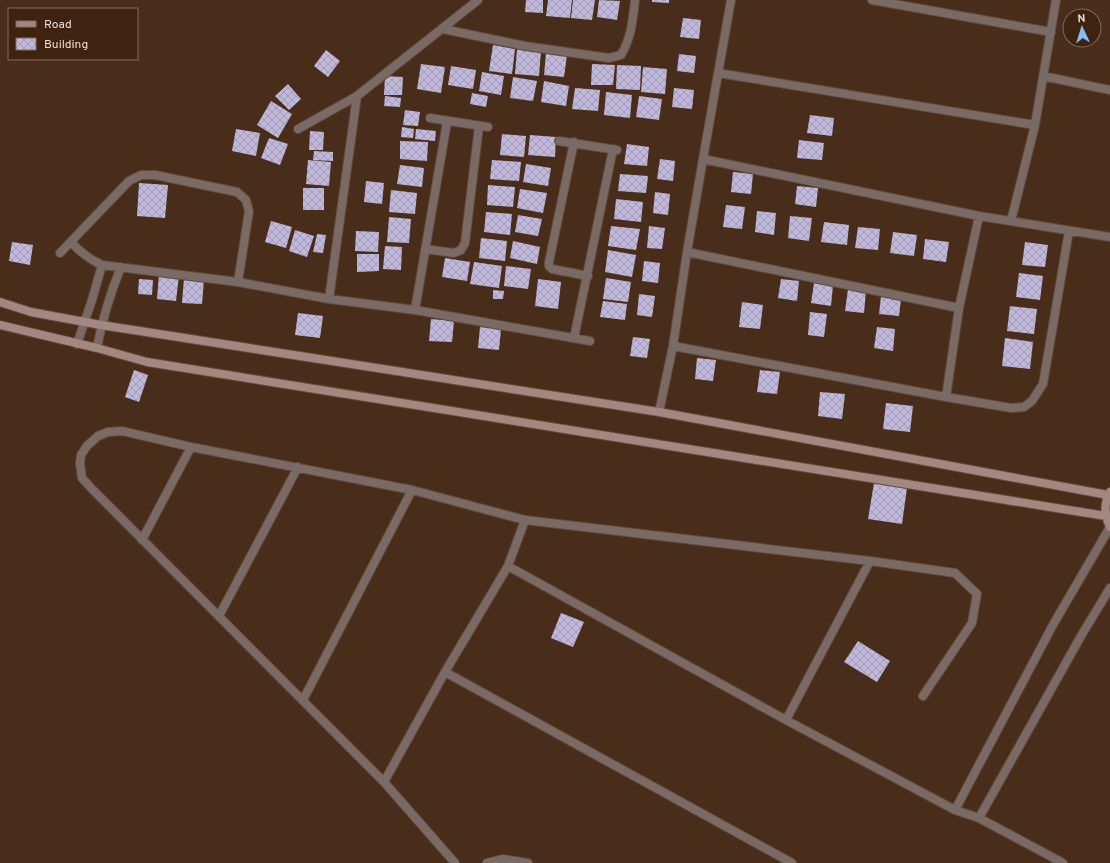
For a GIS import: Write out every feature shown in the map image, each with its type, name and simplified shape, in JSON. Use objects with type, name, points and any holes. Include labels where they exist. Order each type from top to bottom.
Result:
[{"type":"street","points":[[298,129],[357,96],[478,0]]},
{"type":"street","points":[[443,29],[525,46],[609,58],[621,55],[626,47],[630,37],[635,0]]},
{"type":"street","points":[[659,412],[673,346],[686,252],[731,0]]},
{"type":"street","points":[[872,0],[1051,32]]},
{"type":"street","points":[[1011,221],[1035,125],[1056,0]]},
{"type":"street","points":[[718,73],[1035,125]]},
{"type":"street","points":[[1043,76],[1110,90]]},
{"type":"street","points":[[328,299],[357,96]]},
{"type":"street","points":[[430,118],[447,122],[488,127]]},
{"type":"street","points":[[415,310],[447,122]]},
{"type":"street","points":[[425,249],[454,253],[461,250],[465,243],[479,126]]},
{"type":"street","points":[[559,141],[616,149],[574,338]]},
{"type":"street","points":[[574,142],[549,266],[552,269],[588,276]]},
{"type":"street","points":[[702,159],[979,216],[1110,237]]},
{"type":"street","points":[[60,253],[129,182],[141,175],[155,175],[237,192],[246,200],[248,211],[238,282]]},
{"type":"street","points":[[946,397],[959,308],[979,216]]},
{"type":"street","points":[[673,346],[946,397],[1011,408],[1024,407],[1032,401],[1043,384],[1069,231]]},
{"type":"street","points":[[71,242],[90,260],[102,265],[238,282],[328,299],[415,310],[590,341]]},
{"type":"street","points":[[686,252],[959,308]]},
{"type":"street","points":[[77,344],[102,265]]},
{"type":"street","points":[[97,348],[101,325],[121,267]]},
{"type":"street","points":[[0,302],[31,312],[101,325],[659,412],[1109,494],[1105,505],[1106,516],[1110,527],[1054,623],[955,810]]},
{"type":"street","points":[[0,325],[97,348],[147,362],[1106,516]]},
{"type":"street","points":[[455,863],[384,782],[82,478],[80,463],[81,455],[87,446],[98,436],[108,432],[122,431],[191,447],[412,490],[525,520],[870,561],[955,573],[977,594],[972,623],[923,696]]},
{"type":"street","points":[[142,540],[191,447]]},
{"type":"street","points":[[219,616],[298,467]]},
{"type":"street","points":[[303,700],[412,490]]},
{"type":"street","points":[[384,782],[445,672],[508,566],[525,520]]},
{"type":"street","points":[[786,720],[870,561]]},
{"type":"street","points":[[508,566],[786,720],[955,810],[979,818],[1063,863]]},
{"type":"street","points":[[979,818],[1081,636],[1110,588]]},
{"type":"street","points":[[445,672],[792,863]]},
{"type":"street","points":[[487,863],[503,859],[528,863]]},
{"type":"building","points":[[526,0],[543,0],[543,13],[525,12]]},
{"type":"building","points":[[548,0],[572,0],[570,18],[546,16]]},
{"type":"building","points":[[573,0],[595,0],[592,20],[571,18]]},
{"type":"building","points":[[599,0],[620,1],[617,20],[597,17]]},
{"type":"building","points":[[652,0],[669,0],[669,3],[652,2]]},
{"type":"building","points":[[683,18],[701,20],[699,39],[680,37]]},
{"type":"building","points":[[493,45],[515,49],[512,74],[489,71]]},
{"type":"building","points":[[517,49],[541,51],[539,76],[515,74]]},
{"type":"building","points":[[326,50],[340,61],[328,77],[314,66]]},
{"type":"building","points":[[546,53],[567,55],[564,77],[544,75]]},
{"type":"building","points":[[679,54],[696,56],[694,73],[677,71]]},
{"type":"building","points":[[421,64],[445,67],[441,93],[417,89]]},
{"type":"building","points":[[592,64],[615,65],[613,85],[591,85]]},
{"type":"building","points":[[617,65],[641,66],[640,90],[616,89]]},
{"type":"building","points":[[451,66],[476,70],[473,89],[448,85]]},
{"type":"building","points":[[643,67],[667,69],[665,94],[641,92]]},
{"type":"building","points":[[482,72],[504,76],[501,95],[479,91]]},
{"type":"building","points":[[385,76],[403,77],[402,95],[384,95]]},
{"type":"building","points":[[513,77],[537,81],[533,101],[510,98]]},
{"type":"building","points":[[544,81],[569,86],[566,106],[541,102]]},
{"type":"building","points":[[288,84],[301,99],[289,110],[275,96]]},
{"type":"building","points":[[575,88],[600,90],[598,111],[572,109]]},
{"type":"building","points":[[674,88],[694,90],[692,109],[672,107]]},
{"type":"building","points":[[606,92],[632,95],[630,118],[604,115]]},
{"type":"building","points":[[472,93],[488,96],[486,107],[470,104]]},
{"type":"building","points":[[385,96],[401,98],[400,107],[384,106]]},
{"type":"building","points":[[639,96],[662,99],[659,120],[636,117]]},
{"type":"building","points":[[271,101],[292,114],[278,138],[257,125]]},
{"type":"building","points":[[405,110],[420,112],[418,126],[403,125]]},
{"type":"building","points":[[810,115],[834,118],[832,136],[807,133]]},
{"type":"building","points":[[402,127],[414,129],[413,138],[401,137]]},
{"type":"building","points":[[236,129],[260,133],[256,156],[232,151]]},
{"type":"building","points":[[416,129],[436,131],[435,141],[415,139]]},
{"type":"building","points":[[310,131],[324,132],[323,150],[309,150]]},
{"type":"building","points":[[502,134],[526,136],[524,157],[500,155]]},
{"type":"building","points":[[530,135],[556,137],[555,157],[528,155]]},
{"type":"building","points":[[269,138],[288,144],[280,165],[261,158]]},
{"type":"building","points":[[799,140],[824,143],[822,160],[797,158]]},
{"type":"building","points":[[400,141],[428,142],[427,161],[400,159]]},
{"type":"building","points":[[627,144],[649,147],[647,166],[624,164]]},
{"type":"building","points":[[314,151],[333,152],[333,161],[313,160]]},
{"type":"building","points":[[660,159],[675,161],[673,181],[657,179]]},
{"type":"building","points":[[308,160],[331,162],[329,186],[306,184]]},
{"type":"building","points":[[492,160],[521,162],[519,181],[490,179]]},
{"type":"building","points":[[526,164],[551,168],[548,186],[523,182]]},
{"type":"building","points":[[400,165],[424,168],[422,187],[397,184]]},
{"type":"building","points":[[733,172],[753,174],[751,194],[731,192]]},
{"type":"building","points":[[620,174],[648,176],[646,193],[618,191]]},
{"type":"building","points":[[366,181],[384,183],[382,204],[364,202]]},
{"type":"building","points":[[139,183],[168,185],[165,218],[137,216]]},
{"type":"building","points":[[488,185],[515,187],[513,207],[487,205]]},
{"type":"building","points":[[797,186],[818,188],[816,207],[795,204]]},
{"type":"building","points":[[303,188],[324,188],[324,210],[303,210]]},
{"type":"building","points":[[520,189],[547,193],[543,213],[517,208]]},
{"type":"building","points":[[391,190],[417,193],[415,214],[389,212]]},
{"type":"building","points":[[655,192],[670,194],[668,215],[653,213]]},
{"type":"building","points":[[616,199],[643,202],[641,222],[614,219]]},
{"type":"building","points":[[726,205],[745,207],[742,229],[723,227]]},
{"type":"building","points":[[757,211],[776,213],[774,235],[755,232]]},
{"type":"building","points":[[486,212],[512,214],[510,235],[484,232]]},
{"type":"building","points":[[518,215],[542,219],[538,236],[515,232]]},
{"type":"building","points":[[790,216],[812,218],[809,241],[788,238]]},
{"type":"building","points":[[389,217],[411,219],[409,243],[387,242]]},
{"type":"building","points":[[271,221],[292,227],[286,248],[265,242]]},
{"type":"building","points":[[824,222],[849,225],[847,245],[821,242]]},
{"type":"building","points":[[611,226],[640,229],[636,250],[608,246]]},
{"type":"building","points":[[649,226],[665,228],[662,249],[647,248]]},
{"type":"building","points":[[858,227],[880,229],[878,250],[855,248]]},
{"type":"building","points":[[295,230],[314,236],[307,257],[289,251]]},
{"type":"building","points":[[356,231],[379,232],[378,252],[355,251]]},
{"type":"building","points":[[893,232],[917,235],[914,256],[890,253]]},
{"type":"building","points":[[317,234],[326,235],[323,253],[313,252]]},
{"type":"building","points":[[481,238],[507,241],[505,261],[479,258]]},
{"type":"building","points":[[925,239],[949,242],[946,262],[923,259]]},
{"type":"building","points":[[513,241],[540,247],[537,264],[510,258]]},
{"type":"building","points":[[12,242],[33,245],[30,265],[9,261]]},
{"type":"building","points":[[1025,242],[1048,245],[1045,267],[1022,265]]},
{"type":"building","points":[[385,246],[402,247],[401,270],[383,269]]},
{"type":"building","points":[[608,250],[636,255],[632,277],[605,272]]},
{"type":"building","points":[[357,254],[379,254],[379,271],[357,272]]},
{"type":"building","points":[[445,258],[470,262],[467,281],[442,277]]},
{"type":"building","points":[[644,261],[660,263],[658,283],[642,281]]},
{"type":"building","points":[[474,262],[502,266],[499,288],[470,284]]},
{"type":"building","points":[[506,266],[531,269],[528,289],[504,286]]},
{"type":"building","points":[[1019,273],[1043,276],[1040,300],[1016,297]]},
{"type":"building","points":[[159,274],[179,276],[176,301],[157,299]]},
{"type":"building","points":[[184,278],[204,280],[202,304],[182,303]]},
{"type":"building","points":[[606,278],[631,282],[628,302],[603,299]]},
{"type":"building","points":[[139,279],[153,280],[152,295],[138,294]]},
{"type":"building","points":[[538,279],[561,282],[558,309],[535,306]]},
{"type":"building","points":[[781,279],[799,281],[797,301],[778,298]]},
{"type":"building","points":[[814,283],[833,285],[831,306],[811,303]]},
{"type":"building","points":[[848,289],[866,291],[864,313],[845,311]]},
{"type":"building","points":[[493,290],[504,291],[503,299],[493,299]]},
{"type":"building","points":[[639,294],[655,296],[652,317],[637,315]]},
{"type":"building","points":[[881,296],[901,299],[899,316],[879,314]]},
{"type":"building","points":[[603,301],[627,304],[625,320],[600,317]]},
{"type":"building","points":[[742,302],[763,305],[760,329],[739,327]]},
{"type":"building","points":[[1010,306],[1037,309],[1034,334],[1007,331]]},
{"type":"building","points":[[810,312],[827,314],[824,337],[808,335]]},
{"type":"building","points":[[298,313],[323,316],[320,338],[295,335]]},
{"type":"building","points":[[431,319],[454,321],[452,342],[429,341]]},
{"type":"building","points":[[480,327],[501,329],[499,350],[478,348]]},
{"type":"building","points":[[877,327],[895,329],[893,351],[874,348]]},
{"type":"building","points":[[633,337],[650,339],[647,358],[630,356]]},
{"type":"building","points":[[1005,338],[1033,342],[1030,369],[1002,366]]},
{"type":"building","points":[[697,358],[716,360],[713,381],[695,379]]},
{"type":"building","points":[[134,370],[148,375],[139,402],[125,397]]},
{"type":"building","points":[[760,370],[780,372],[777,394],[757,392]]},
{"type":"building","points":[[820,392],[845,394],[842,419],[818,416]]},
{"type":"building","points":[[886,403],[913,406],[910,432],[883,429]]},
{"type":"building","points":[[874,483],[907,488],[902,524],[868,519]]},
{"type":"building","points":[[561,613],[584,622],[573,647],[551,638]]},
{"type":"building","points":[[858,641],[890,661],[877,682],[844,662]]}]
